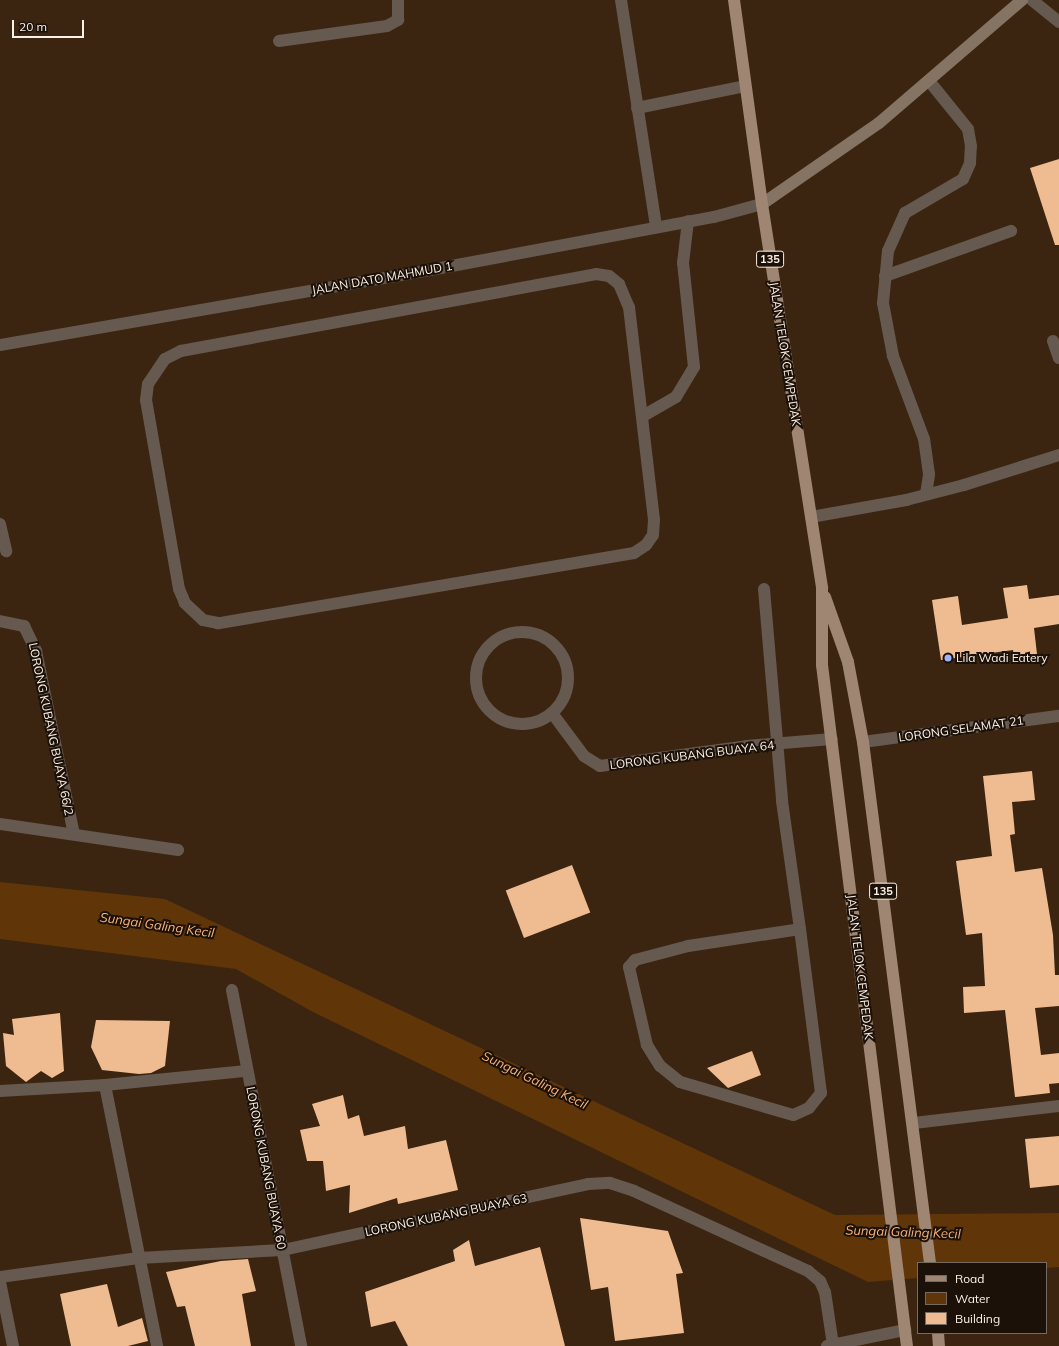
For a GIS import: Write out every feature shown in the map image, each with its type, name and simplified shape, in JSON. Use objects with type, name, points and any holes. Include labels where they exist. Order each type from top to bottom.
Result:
[{"type":"main road","name":"JALAN TELOK CEMPEDAK","points":[[734,0],[762,204],[822,588],[822,665],[890,1200],[907,1346]]},
{"type":"main road","name":"JALAN TELOK CEMPEDAK","points":[[822,588],[848,662],[862,742],[924,1198],[930,1262]]},
{"type":"main road","points":[[938,1334],[940,1346]]},
{"type":"street","points":[[279,41],[387,26],[398,20],[401,0]]},
{"type":"street","points":[[621,0],[656,227]]},
{"type":"street","points":[[762,204],[879,123],[930,82],[1022,0]]},
{"type":"street","points":[[1032,0],[1059,22]]},
{"type":"street","points":[[926,494],[929,474],[924,439],[887,332],[883,303],[888,251],[905,213],[963,179],[970,163],[971,146],[968,130],[930,82]]},
{"type":"street","points":[[637,108],[746,86]]},
{"type":"street","name":"JALAN DATO MAHMUD 1","points":[[0,345],[656,227],[762,204]]},
{"type":"street","points":[[643,416],[676,397],[694,367],[683,262],[688,221]]},
{"type":"street","points":[[885,276],[1011,231]]},
{"type":"street","points":[[596,274],[609,276],[625,294],[643,416],[654,520],[653,535],[634,554],[218,623],[203,620],[194,613],[179,589],[146,400],[148,384],[155,370],[166,359],[181,351],[596,274]]},
{"type":"street","points":[[1053,341],[1059,358]]},
{"type":"street","points":[[811,516],[926,494],[1059,455]]},
{"type":"street","points":[[0,524],[6,550]]},
{"type":"street","points":[[764,589],[776,744],[800,929],[821,1092],[809,1108],[793,1115],[680,1082],[660,1066],[647,1045],[629,967],[635,960],[688,946],[800,929]]},
{"type":"street","name":"LORONG KUBANG BUAYA 66/2","points":[[0,621],[24,626],[36,651],[74,834]]},
{"type":"street","points":[[529,632],[552,643],[566,665],[568,678],[561,703],[552,713],[541,720],[516,724],[492,712],[478,691],[476,678],[478,664],[492,643],[503,636],[529,632]]},
{"type":"street","name":"LORONG KUBANG BUAYA 64","points":[[552,713],[584,756],[600,766],[776,744],[832,739]]},
{"type":"street","name":"LORONG SELAMAT 21","points":[[862,742],[1059,716]]},
{"type":"street","points":[[0,824],[178,850]]},
{"type":"street","name":"LORONG KUBANG BUAYA 60","points":[[232,990],[246,1071],[301,1346]]},
{"type":"street","points":[[0,1091],[106,1086],[246,1071]]},
{"type":"street","points":[[106,1086],[157,1346]]},
{"type":"street","points":[[914,1123],[1059,1106]]},
{"type":"street","name":"LORONG KUBANG BUAYA 63","points":[[0,1277],[139,1258],[283,1250],[588,1184],[610,1183],[634,1191],[808,1271],[820,1281],[825,1292],[830,1345]]},
{"type":"street","points":[[0,1282],[12,1346]]},
{"type":"street","points":[[830,1345],[905,1330]]},
{"type":"water","name":"Sungai Galing Kecil","points":[[0,882],[165,899],[835,1215],[1059,1213],[1059,1267],[1047,1268],[1047,1262],[917,1262],[917,1278],[868,1282],[313,1012],[236,969],[0,939]]},
{"type":"building","points":[[1059,159],[1059,245],[1055,245],[1030,168]]},
{"type":"building","points":[[1027,585],[1029,599],[1059,595],[1059,624],[1034,628],[1037,654],[1014,657],[1013,650],[941,660],[932,600],[958,596],[962,625],[1008,618],[1003,588]]},
{"type":"building","points":[[1032,771],[1035,800],[1012,802],[1015,834],[1010,835],[1015,872],[1042,868],[1053,935],[1055,975],[1059,975],[1059,1006],[1035,1008],[1041,1055],[1059,1053],[1059,1083],[1049,1084],[1050,1093],[1015,1097],[1005,1010],[964,1013],[963,987],[985,986],[982,933],[966,935],[956,861],[992,856],[983,776]]},
{"type":"building","points":[[572,865],[590,913],[524,938],[506,890]]},
{"type":"building","points":[[60,1013],[64,1071],[52,1078],[41,1071],[26,1082],[6,1066],[3,1033],[14,1035],[12,1019]]},
{"type":"building","points":[[96,1020],[170,1021],[165,1066],[151,1073],[139,1074],[102,1070],[91,1047]]},
{"type":"building","points":[[752,1051],[761,1075],[728,1088],[707,1068]]},
{"type":"building","points":[[343,1095],[348,1119],[359,1115],[364,1136],[405,1126],[408,1149],[446,1140],[458,1190],[398,1204],[397,1198],[349,1213],[350,1185],[326,1191],[323,1161],[307,1161],[300,1130],[320,1126],[312,1104]]},
{"type":"building","points":[[1059,1136],[1059,1185],[1030,1188],[1025,1139]]},
{"type":"building","points":[[580,1218],[668,1231],[683,1273],[676,1274],[684,1333],[615,1341],[608,1287],[591,1290]]},
{"type":"building","points":[[469,1240],[475,1266],[540,1247],[565,1346],[408,1346],[395,1321],[371,1327],[365,1292],[455,1261],[453,1250]]},
{"type":"building","points":[[248,1259],[256,1291],[242,1294],[251,1346],[195,1346],[185,1306],[177,1307],[166,1272],[221,1261]]},
{"type":"building","points":[[107,1284],[118,1327],[142,1318],[148,1341],[128,1346],[71,1346],[60,1294]]},
{"type":"place","name":"Lila Wadi Eatery","points":[[948,658]]}]
